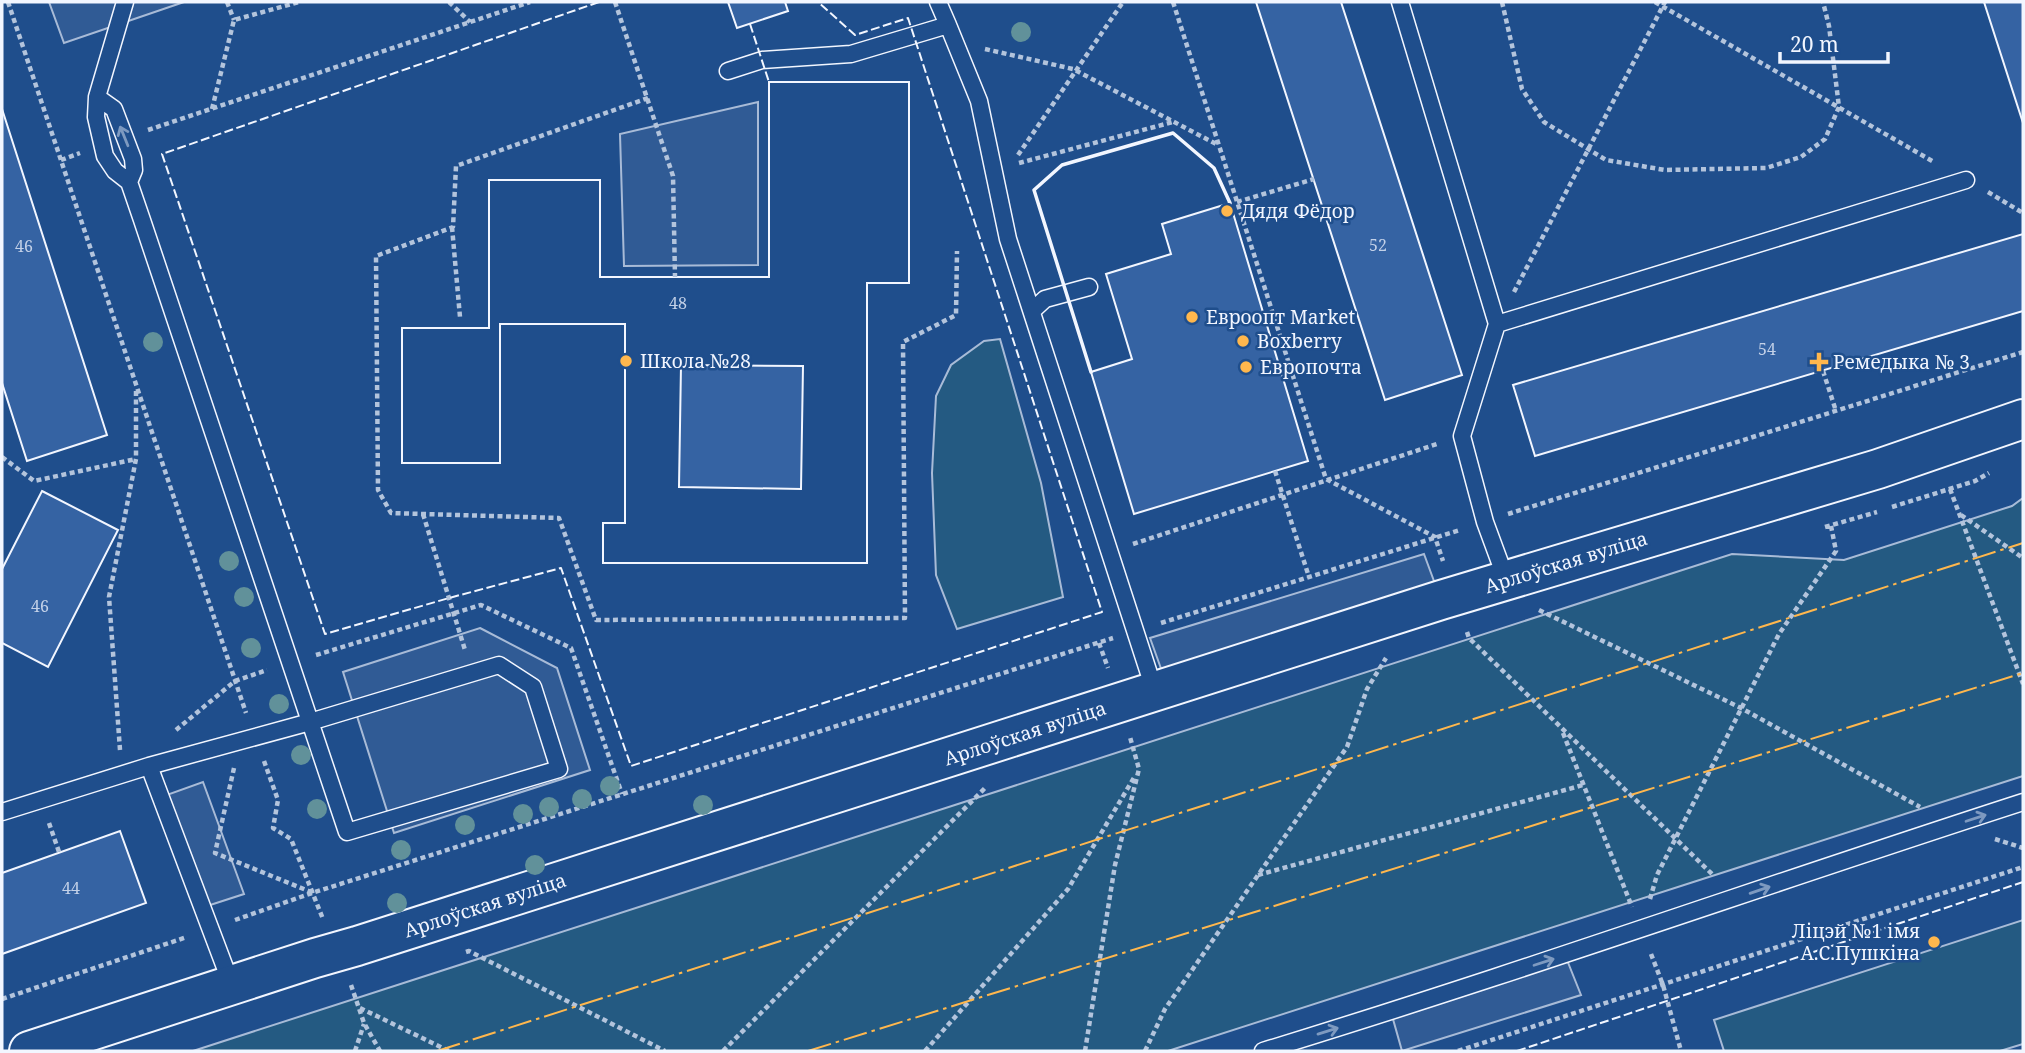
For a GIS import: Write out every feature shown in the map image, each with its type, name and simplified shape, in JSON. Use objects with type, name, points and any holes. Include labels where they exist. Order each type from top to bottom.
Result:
[{"type":"street","name":"Арлоўская вуліца","points":[[29,1051],[314,957],[357,946],[1506,579],[1878,469],[2023,419]]},
{"type":"lane","points":[[2,812],[149,766],[310,722],[499,664],[533,687],[559,769],[347,832],[310,722],[129,182],[115,171],[102,146],[96,117],[97,97],[125,2]]},
{"type":"lane","points":[[938,2],[979,101],[1009,239],[1155,692]]},
{"type":"lane","points":[[1400,2],[1497,324],[1462,436],[1485,522],[1506,579]]},
{"type":"lane","points":[[728,71],[762,60],[851,54],[948,24]]},
{"type":"lane","points":[[97,97],[114,109],[133,159],[134,170],[129,182]]},
{"type":"lane","points":[[1497,324],[1966,180]]},
{"type":"lane","points":[[1032,312],[1045,299],[1089,287]]},
{"type":"lane","points":[[149,766],[232,986]]},
{"type":"lane","points":[[1262,1051],[1642,930],[2023,802]]},
{"type":"path","points":[[8,2],[246,713],[247,738],[215,853],[312,893]]},
{"type":"path","points":[[212,109],[234,20],[227,2]]},
{"type":"path","points":[[234,20],[299,2]]},
{"type":"path","points":[[449,2],[470,22]]},
{"type":"path","points":[[125,138],[530,2]]},
{"type":"path","points":[[615,2],[673,176],[675,278]]},
{"type":"path","points":[[1123,2],[1012,165],[1174,122]]},
{"type":"path","points":[[1173,2],[1326,480],[1435,537]]},
{"type":"path","points":[[1502,2],[1522,89],[1544,122],[1606,160],[1665,170],[1766,168],[1801,157],[1825,139],[1839,107],[1829,26],[1823,2]]},
{"type":"path","points":[[1655,2],[1664,4],[2023,213]]},
{"type":"path","points":[[1497,324],[1664,4]]},
{"type":"path","points":[[983,49],[1076,71],[1219,146]]},
{"type":"path","points":[[460,317],[452,226],[456,166],[648,98]]},
{"type":"path","points":[[61,160],[102,146]]},
{"type":"path","points":[[1237,202],[1314,179]]},
{"type":"path","points":[[452,226],[376,256],[378,490],[391,513],[559,518],[596,620],[905,618],[903,342],[956,315],[957,251]]},
{"type":"path","points":[[2,999],[312,893],[2023,352]]},
{"type":"path","points":[[1823,371],[1836,411]]},
{"type":"path","points":[[122,775],[109,597],[136,460],[136,385]]},
{"type":"path","points":[[1109,552],[1462,436]]},
{"type":"path","points":[[2,457],[34,481],[136,460]]},
{"type":"path","points":[[1275,471],[1309,577]]},
{"type":"path","points":[[1950,489],[2023,684]]},
{"type":"path","points":[[423,514],[471,673]]},
{"type":"path","points":[[1960,514],[2023,558]]},
{"type":"path","points":[[1642,930],[1657,875],[1741,708],[1779,634],[1836,551],[1831,526]]},
{"type":"path","points":[[1546,614],[1741,708],[1952,825]]},
{"type":"path","points":[[1469,638],[1736,898]]},
{"type":"path","points":[[1145,1051],[1165,1009],[1347,747],[1367,689],[1389,654]]},
{"type":"path","points":[[246,713],[247,738],[278,800],[273,828],[291,839],[312,893]]},
{"type":"path","points":[[1561,729],[1642,930],[1662,985],[1681,1051]]},
{"type":"path","points":[[1085,1051],[1115,865],[1139,769],[1129,733]]},
{"type":"path","points":[[925,1051],[1068,889],[1139,769]]},
{"type":"path","points":[[1258,875],[1583,785]]},
{"type":"path","points":[[723,1051],[987,786]]},
{"type":"path","points":[[49,820],[59,852]]},
{"type":"path","points":[[1458,1051],[2023,867]]},
{"type":"path","points":[[469,951],[665,1051]]},
{"type":"path","points":[[380,1051],[364,1023],[360,1007],[449,1051]]},
{"type":"path","points":[[355,1051],[364,1023]]},
{"type":"shaded area","points":[[49,2],[184,2],[64,43]]},
{"type":"shaded area","points":[[758,102],[758,265],[624,266],[620,134]]},
{"type":"shaded area","points":[[1000,339],[1041,483],[1063,597],[957,629],[936,575],[932,473],[936,396],[951,365],[984,341]]},
{"type":"shaded area","points":[[2023,498],[2023,776],[1168,1051],[193,1051],[1732,554],[1844,560],[2012,506]]},
{"type":"shaded area","points":[[1424,554],[1441,600],[1168,688],[1150,638]]},
{"type":"shaded area","points":[[480,628],[557,668],[590,770],[394,833],[343,672]]},
{"type":"shaded area","points":[[203,782],[244,894],[201,908],[161,797]]},
{"type":"shaded area","points":[[2023,920],[2023,1044],[2000,1051],[1724,1051],[1714,1020]]},
{"type":"shaded area","points":[[1565,955],[1581,995],[1402,1051],[1391,1012]]},
{"type":"building","points":[[728,2],[785,2],[788,11],[737,28]]},
{"type":"building","points":[[1256,2],[1341,2],[1462,375],[1385,400]]},
{"type":"building","points":[[1984,2],[2023,2],[2023,123]]},
{"type":"building","points":[[769,82],[909,82],[909,283],[867,283],[867,563],[603,563],[603,523],[625,523],[625,324],[500,324],[500,463],[402,463],[402,328],[489,328],[489,180],[600,180],[600,277],[769,277]],"holes":[[[681,365],[803,366],[801,489],[679,487]]]},
{"type":"building","points":[[769,82],[909,82],[909,283],[867,283],[867,563],[603,563],[603,523],[625,523],[625,324],[500,324],[500,463],[402,463],[402,328],[489,328],[489,180],[600,180],[600,277],[769,277]]},
{"type":"building","points":[[2,109],[107,435],[27,461],[2,383]]},
{"type":"building","name":"Евроопт Market","points":[[1230,203],[1308,461],[1134,514],[1091,372],[1132,359],[1106,274],[1171,254],[1162,224]]},
{"type":"building","points":[[2023,234],[2023,311],[1535,456],[1513,385]]},
{"type":"building","points":[[42,491],[118,530],[48,667],[2,643],[2,569]]},
{"type":"building","points":[[120,831],[146,903],[2,954],[2,873]]},
{"type":"fence","points":[[599,2],[162,154],[325,634],[561,568],[631,766],[1102,612],[908,18],[855,35],[818,2]]},
{"type":"fence","points":[[750,24],[769,82]]},
{"type":"fence","points":[[1517,1051],[2023,882]]},
{"type":"wall","points":[[1091,372],[1034,190],[1062,165],[1173,133],[1214,168],[1230,203]]},
{"type":"power","points":[[437,1051],[2023,543]]},
{"type":"power","points":[[808,1051],[2023,673]]},
{"type":"place","name":"Дядя Фёдор","points":[[1227,211]]},
{"type":"place","name":"Евроопт Market","points":[[1192,317]]},
{"type":"place","name":"Boxberry","points":[[1243,341]]},
{"type":"place","name":"Школа №28","points":[[626,361]]},
{"type":"place","name":"Ремедыка № 3","points":[[1819,362]]},
{"type":"place","name":"Европочта","points":[[1246,367]]},
{"type":"place","name":"Ліцэй №1 імя А.С.Пушкіна","points":[[1934,942]]}]
